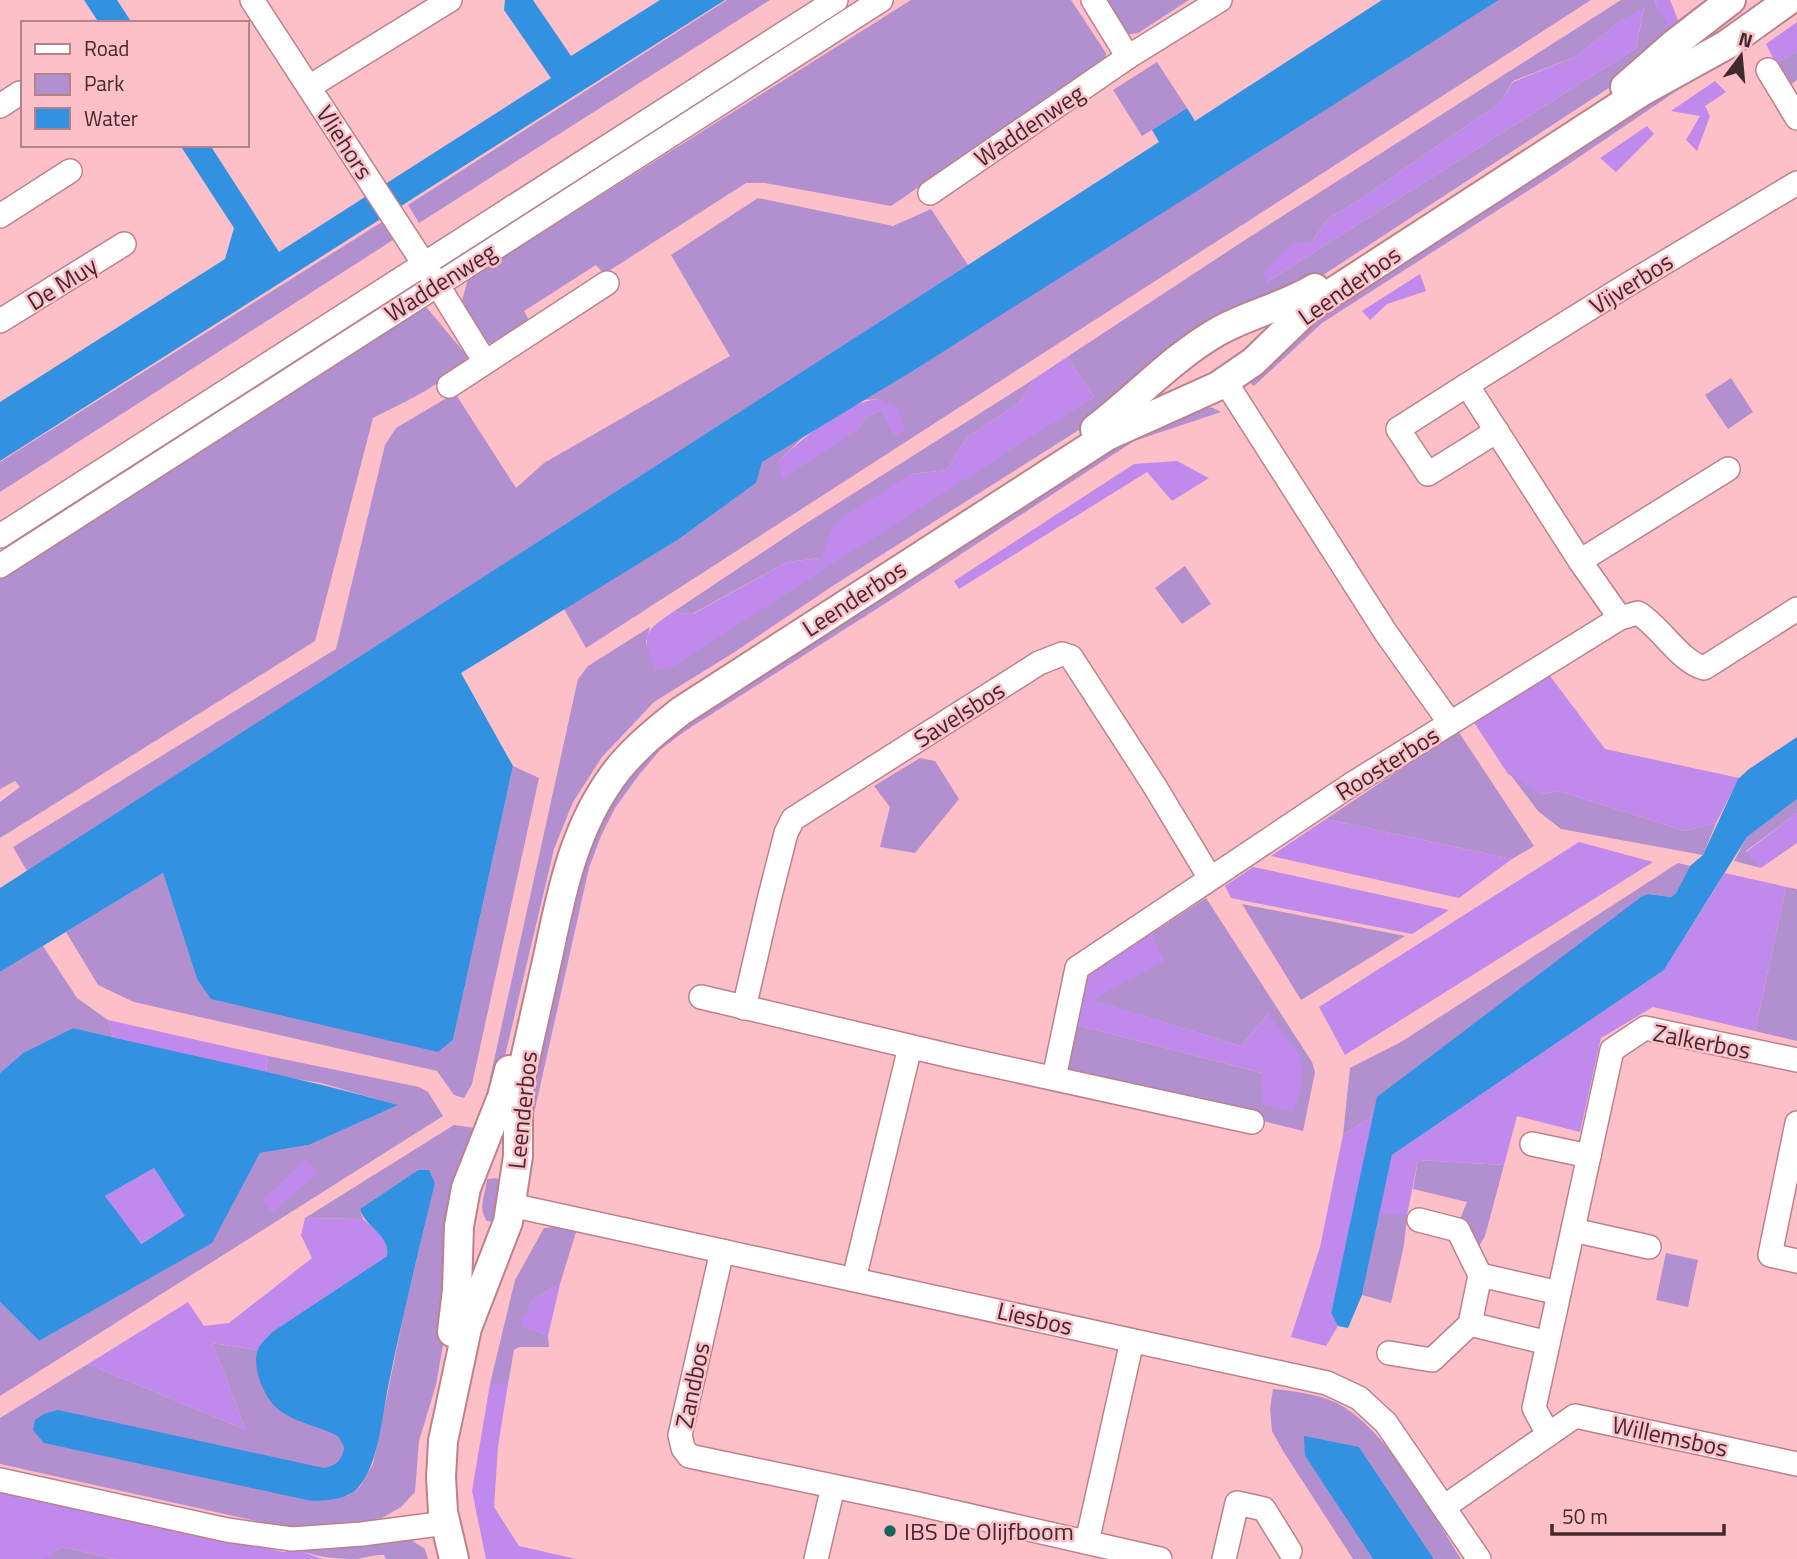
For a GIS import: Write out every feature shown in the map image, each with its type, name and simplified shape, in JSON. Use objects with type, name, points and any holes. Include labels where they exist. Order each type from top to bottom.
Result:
[{"type":"main road","name":"Leenderbos","points":[[440,1559],[431,1525],[427,1491],[428,1446],[453,1328],[459,1226],[466,1188],[502,1097],[555,865],[568,831],[608,757],[640,724],[671,701],[1096,428],[1180,358],[1219,331],[1290,303],[1314,289],[1634,81],[1674,44],[1731,0]]},
{"type":"main road","name":"Leenderbos","points":[[454,1559],[443,1512],[443,1441],[467,1328],[502,1238],[511,1205],[517,1170],[520,1082],[564,884],[589,814],[607,783],[629,757],[652,733],[681,711],[1107,436],[1225,381],[1253,362],[1310,307],[1641,92],[1726,45],[1789,0]]},
{"type":"main road","points":[[1236,323],[1250,330],[1258,338],[1261,347],[1253,362]]},
{"type":"main road","points":[[1180,358],[1175,384],[1178,391],[1196,396]]},
{"type":"main road","points":[[478,1156],[491,1150],[501,1150],[508,1153],[517,1170]]},
{"type":"main road","points":[[459,1226],[474,1241],[488,1245],[502,1238]]},
{"type":"street","name":"Vliehors","points":[[252,0],[438,284],[485,362]]},
{"type":"street","points":[[309,87],[450,0]]},
{"type":"street","name":"Waddenweg","points":[[0,536],[836,0]]},
{"type":"street","name":"Waddenweg","points":[[0,566],[881,0]]},
{"type":"street","points":[[1093,0],[1128,57]]},
{"type":"street","name":"Waddenweg","points":[[930,193],[1128,57],[1220,0]]},
{"type":"street","points":[[1768,70],[1797,118]]},
{"type":"street","points":[[0,106],[20,93]]},
{"type":"street","points":[[0,216],[70,171]]},
{"type":"street","name":"Vijverbos","points":[[1497,431],[1428,474],[1398,429],[1627,285],[1797,183]]},
{"type":"street","name":"De Muy","points":[[0,321],[124,244]]},
{"type":"street","points":[[449,386],[607,283]]},
{"type":"street","name":"Roosterbos","points":[[1054,1079],[1077,968],[1210,878],[1450,723],[1387,633],[1225,381]]},
{"type":"street","points":[[1467,385],[1580,561],[1620,618]]},
{"type":"street","points":[[1580,561],[1728,468]]},
{"type":"street","points":[[1450,723],[1620,618],[1638,613],[1652,622],[1691,664],[1704,668],[1797,609]]},
{"type":"street","name":"Savelsbos","points":[[744,1008],[786,833],[793,819],[1040,663],[1062,654],[1071,657],[1154,785],[1210,878]]},
{"type":"street","points":[[701,997],[910,1047],[1252,1122]]},
{"type":"street","name":"Zalkerbos","points":[[1589,1156],[1612,1051],[1645,1028],[1797,1060]]},
{"type":"street","points":[[854,1279],[910,1047]]},
{"type":"street","points":[[1797,1123],[1770,1255],[1797,1261]]},
{"type":"street","points":[[1532,1144],[1589,1156],[1534,1408],[1548,1434]]},
{"type":"street","name":"Liesbos","points":[[511,1205],[1327,1383],[1359,1398],[1386,1423],[1479,1559]]},
{"type":"street","points":[[1389,1353],[1432,1360],[1470,1324],[1480,1275],[1458,1230],[1419,1220]]},
{"type":"street","points":[[1573,1230],[1649,1247]]},
{"type":"street","name":"Zandbos","points":[[722,1251],[680,1435],[683,1448],[689,1456],[1160,1559]]},
{"type":"street","points":[[1480,1275],[1559,1293]]},
{"type":"street","points":[[1470,1324],[1548,1343]]},
{"type":"street","points":[[1087,1542],[1132,1340]]},
{"type":"street","name":"Willemsbos","points":[[1444,1507],[1575,1416],[1797,1464]]},
{"type":"street","points":[[0,1480],[227,1531],[292,1539],[431,1525]]},
{"type":"street","points":[[816,1559],[833,1487]]},
{"type":"street","points":[[1224,1559],[1237,1503],[1264,1509],[1290,1551]]},
{"type":"green space","points":[[727,0],[770,0],[419,223],[408,205]]},
{"type":"green space","points":[[911,0],[1071,0],[1106,53],[1105,60],[891,206],[765,183],[746,183],[604,274],[596,265],[524,311],[532,326],[497,347],[480,338],[460,308],[468,279]]},
{"type":"green space","points":[[1102,0],[1189,0],[1138,33],[1124,35]]},
{"type":"green space","points":[[1499,0],[1591,0],[586,648],[564,609],[679,539],[756,483],[761,462],[804,436],[778,462],[856,431],[866,417],[882,410],[894,435],[879,399],[865,400]]},
{"type":"green space","points":[[1621,0],[1655,0],[1657,8],[1677,21],[1705,0],[1714,0],[1624,78],[1317,279],[654,702],[602,757],[573,802],[554,849],[500,1077],[490,1108],[485,1101],[578,679],[588,666],[650,627],[646,642],[656,670],[1094,397],[1067,357]],"holes":[[[1644,8],[1636,48],[1267,282],[1312,242],[1327,219],[1500,103],[1513,81],[1577,56],[1618,23]]]},
{"type":"green space","points":[[1797,51],[1797,80],[1791,84],[1776,64]]},
{"type":"green space","points":[[1725,58],[1551,176],[1322,323],[1254,386],[1251,384],[1254,371],[1315,308],[1514,181]]},
{"type":"green space","points":[[1157,62],[1187,108],[1142,136],[1113,90]]},
{"type":"green space","points":[[758,198],[893,226],[931,209],[968,265],[27,871],[13,847],[336,649],[385,445],[396,428],[455,393],[516,488],[544,463],[730,356],[671,255]]},
{"type":"green space","points":[[382,222],[393,240],[0,492],[0,462]]},
{"type":"green space","points":[[427,308],[468,357],[436,384],[373,418],[315,641],[0,838],[0,802],[20,787],[15,781],[0,789],[0,573],[414,311]]},
{"type":"green space","points":[[1731,378],[1753,412],[1728,429],[1705,395]]},
{"type":"green space","points":[[1034,379],[1019,403],[967,437],[947,470],[910,474],[821,558],[787,562],[692,614],[673,612],[802,526]]},
{"type":"green space","points":[[1200,406],[1221,412],[1134,441],[685,731],[660,750],[615,808],[589,868],[533,1118],[525,1117],[577,858],[633,760],[1121,432]]},
{"type":"green space","points":[[1185,566],[1211,604],[1182,624],[1155,588]]},
{"type":"green space","points":[[1458,731],[1534,846],[1512,859],[1326,819]]},
{"type":"green space","points":[[920,758],[935,761],[959,799],[915,853],[880,847],[890,807],[874,786]]},
{"type":"green space","points":[[513,766],[539,778],[472,1084],[464,1098],[454,1095],[437,1071],[134,1002],[98,985],[66,932],[163,873],[197,979],[438,1052],[453,1040]]},
{"type":"green space","points":[[1510,774],[1541,794],[1559,791],[1685,831],[1716,823],[1703,855],[1561,829],[1538,811]]},
{"type":"green space","points":[[1797,799],[1797,813],[1746,851],[1761,868],[1734,861],[1747,837]]},
{"type":"green space","points":[[1678,863],[1690,866],[1676,893],[1671,897],[1648,894],[1378,1097],[1374,1115],[1343,1135],[1350,1068],[1401,1042]]},
{"type":"green space","points":[[1786,887],[1797,889],[1797,1041],[1755,1031]]},
{"type":"green space","points":[[1206,898],[1312,1062],[1315,1072],[1303,1131],[1251,1118],[1251,1112],[1065,1069],[1073,1024],[1262,1073],[1268,1014],[1241,1046],[1091,1000],[1163,961],[1151,934]]},
{"type":"green space","points":[[1242,904],[1405,936],[1301,1000]]},
{"type":"green space","points":[[43,946],[77,998],[108,1020],[113,1038],[73,1028],[23,1053],[0,1073],[0,972]]},
{"type":"green space","points":[[268,1056],[419,1087],[428,1092],[443,1116],[0,1396],[0,1302],[39,1341],[211,1243],[260,1153],[309,1145],[397,1105],[321,1083],[266,1074]]},
{"type":"green space","points":[[454,1125],[481,1129],[436,1385],[419,1441],[415,1492],[401,1507],[382,1518],[351,1525],[294,1527],[0,1464],[0,1418],[88,1364],[246,1430],[212,1343],[258,1350],[257,1371],[264,1391],[338,1435],[344,1447],[342,1455],[336,1463],[324,1468],[347,1496],[360,1487],[373,1464],[404,1313],[435,1182],[418,1170],[360,1209],[363,1219],[305,1218]]},
{"type":"green space","points":[[1418,1160],[1504,1165],[1485,1236],[1478,1248],[1458,1224],[1467,1202],[1413,1189]]},
{"type":"green space","points":[[496,1178],[502,1181],[497,1220],[491,1222],[484,1216],[483,1200],[487,1179]]},
{"type":"green space","points":[[1379,1215],[1407,1215],[1404,1245],[1391,1303],[1362,1295]]},
{"type":"green space","points":[[555,1227],[576,1232],[560,1284],[533,1299],[521,1325],[548,1336],[549,1347],[519,1347],[514,1350],[508,1384],[490,1384],[515,1280],[544,1228]]},
{"type":"green space","points":[[1666,1253],[1698,1260],[1688,1307],[1656,1300]]},
{"type":"green space","points":[[1273,1389],[1322,1397],[1356,1415],[1374,1432],[1406,1473],[1461,1559],[1434,1559],[1359,1447],[1305,1456],[1373,1559],[1353,1559],[1272,1431],[1270,1409]]},
{"type":"green space","points":[[411,1540],[425,1549],[428,1559],[386,1559],[384,1555],[342,1559],[297,1550]]},
{"type":"green space","points":[[62,1547],[116,1559],[42,1559]]},
{"type":"shaded area","points":[[1655,0],[1670,0],[1680,25],[1672,31],[1657,8]]},
{"type":"shaded area","points":[[1644,7],[1636,48],[1267,282],[1262,274],[1292,243],[1312,242],[1327,219],[1500,103],[1513,82],[1577,56],[1618,23]]},
{"type":"shaded area","points":[[1797,22],[1797,51],[1776,64],[1766,44]]},
{"type":"shaded area","points":[[1715,81],[1726,92],[1705,106],[1710,116],[1697,151],[1686,140],[1700,116],[1671,111]]},
{"type":"shaded area","points":[[1647,126],[1654,134],[1616,172],[1600,158]]},
{"type":"shaded area","points":[[1420,274],[1426,291],[1387,304],[1370,320],[1362,311]]},
{"type":"shaded area","points":[[1067,357],[1094,397],[672,667],[656,670],[647,642],[650,630],[663,619],[673,612],[693,614],[787,562],[821,558],[834,523],[910,474],[947,470],[967,437],[1019,403],[1034,379]]},
{"type":"shaded area","points":[[879,399],[897,407],[905,431],[894,436],[882,410],[866,417],[856,431],[782,479],[778,462],[799,443],[853,406]]},
{"type":"shaded area","points":[[1177,461],[1209,478],[1172,501],[1147,472],[959,589],[954,581],[1134,464]]},
{"type":"shaded area","points":[[1547,672],[1605,749],[1739,778],[1716,823],[1685,831],[1559,791],[1541,794],[1508,774],[1473,721]]},
{"type":"shaded area","points":[[1797,813],[1797,843],[1761,868],[1746,852]]},
{"type":"shaded area","points":[[1326,819],[1512,859],[1459,898],[1271,856]]},
{"type":"shaded area","points":[[1579,842],[1653,862],[1345,1055],[1319,1007]]},
{"type":"shaded area","points":[[1253,867],[1449,910],[1412,934],[1231,898],[1225,886]]},
{"type":"shaded area","points":[[1725,873],[1786,887],[1755,1031],[1653,1007],[1601,1038],[1580,1132],[1517,1116],[1504,1165],[1418,1160],[1407,1215],[1379,1215],[1392,1155],[1664,970]]},
{"type":"shaded area","points":[[1151,934],[1164,961],[1092,1000],[1241,1046],[1268,1014],[1296,1050],[1303,1069],[1293,1113],[1263,1104],[1262,1073],[1073,1024],[1085,978]]},
{"type":"shaded area","points":[[108,1020],[268,1056],[266,1074],[113,1038]]},
{"type":"shaded area","points":[[1374,1115],[1331,1313],[1338,1326],[1326,1346],[1291,1337],[1320,1247],[1343,1135]]},
{"type":"shaded area","points":[[306,1159],[318,1173],[272,1213],[262,1200]]},
{"type":"shaded area","points":[[154,1168],[186,1216],[140,1244],[105,1196]]},
{"type":"shaded area","points":[[305,1218],[363,1219],[383,1240],[387,1256],[272,1332],[258,1350],[212,1343],[246,1430],[88,1364],[188,1302],[204,1326],[229,1323],[312,1258],[301,1235]]},
{"type":"shaded area","points":[[560,1284],[548,1336],[520,1325],[533,1299]]},
{"type":"shaded area","points":[[490,1384],[508,1384],[498,1447],[494,1507],[519,1546],[576,1559],[486,1559],[472,1491]]},
{"type":"shaded area","points":[[0,1489],[283,1552],[297,1550],[322,1559],[116,1559],[62,1547],[43,1559],[0,1559]]},
{"type":"water","points":[[84,0],[117,0],[131,21],[98,21]]},
{"type":"water","points":[[505,0],[533,0],[571,56],[660,0],[725,0],[0,461],[0,402],[225,259],[234,228],[181,147],[211,147],[279,252],[551,78],[504,10]]},
{"type":"water","points":[[1382,0],[1499,0],[911,372],[762,462],[756,483],[679,539],[461,673],[513,766],[453,1040],[438,1052],[211,999],[197,979],[163,873],[0,972],[0,888],[1159,142],[1152,130],[1187,108],[1195,121]]},
{"type":"water","points":[[1797,737],[1797,799],[1747,837],[1664,970],[1392,1155],[1362,1295],[1348,1328],[1338,1326],[1331,1313],[1377,1097],[1641,897],[1648,894],[1671,897],[1676,893],[1690,866],[1703,855],[1738,779]]},
{"type":"water","points":[[73,1028],[277,1074],[398,1105],[309,1145],[260,1153],[212,1243],[39,1341],[0,1302],[0,1073],[23,1053]],"holes":[[[154,1168],[185,1216],[141,1244],[105,1196]]]},
{"type":"water","points":[[418,1170],[429,1170],[435,1183],[376,1449],[367,1474],[351,1493],[339,1498],[312,1501],[44,1443],[33,1430],[35,1420],[58,1410],[324,1468],[336,1463],[344,1447],[338,1436],[299,1421],[278,1409],[268,1398],[260,1382],[256,1356],[258,1349],[272,1332],[387,1256],[385,1242],[367,1222],[360,1209]]},
{"type":"water","points":[[1304,1436],[1359,1447],[1434,1559],[1373,1559],[1305,1456]]},
{"type":"place","name":"IBS De Olijfboom","points":[[890,1531]]}]
